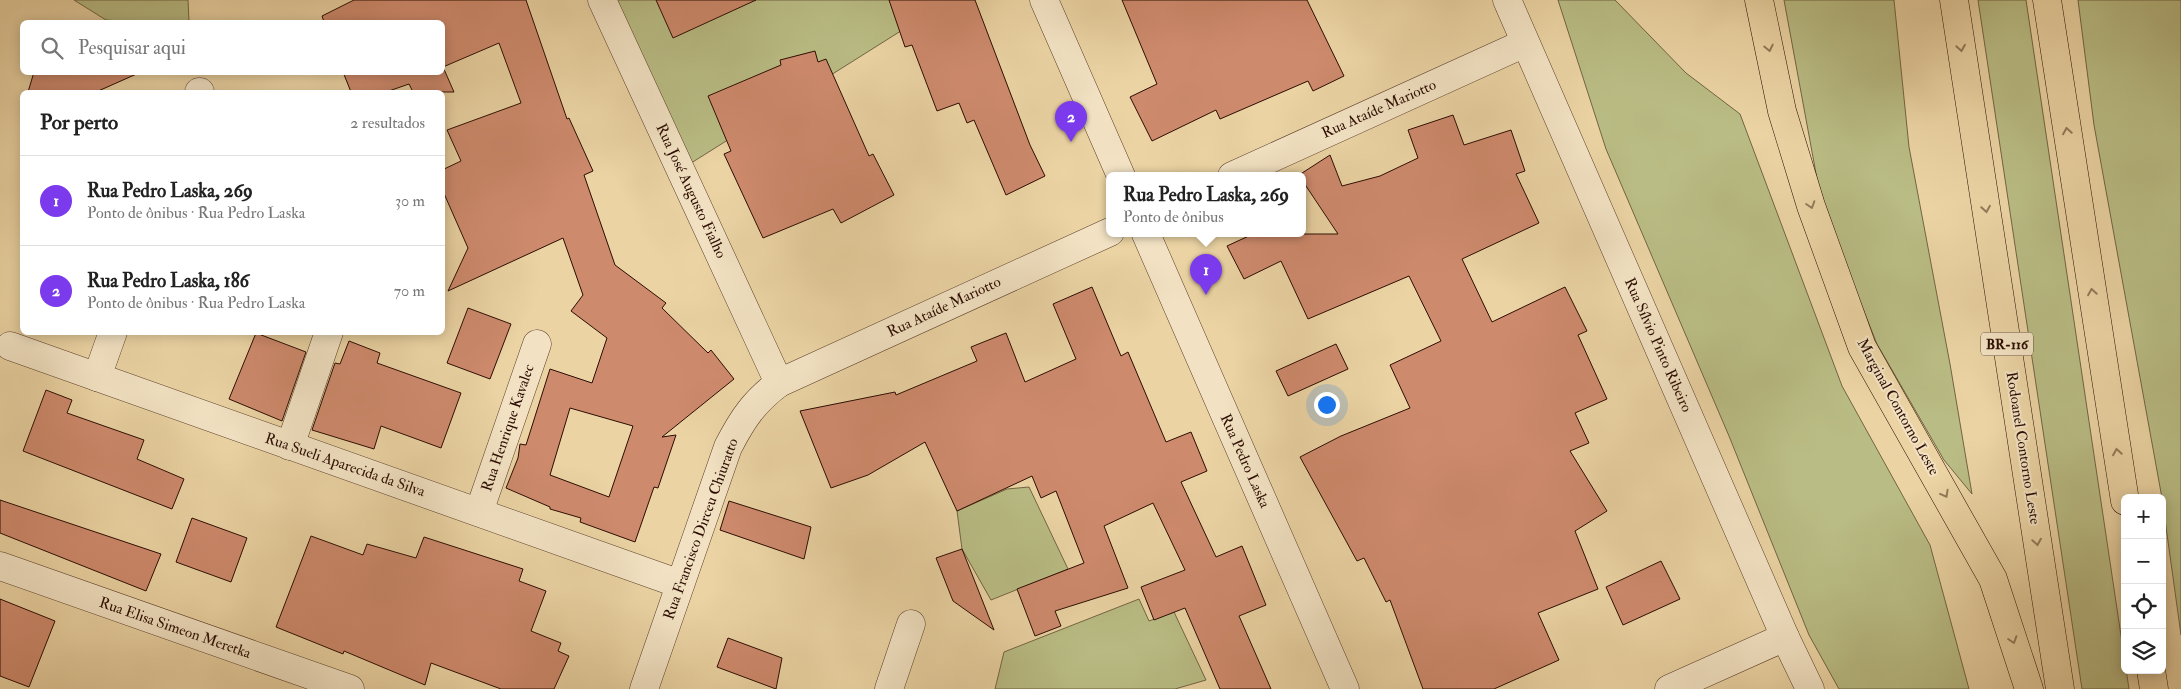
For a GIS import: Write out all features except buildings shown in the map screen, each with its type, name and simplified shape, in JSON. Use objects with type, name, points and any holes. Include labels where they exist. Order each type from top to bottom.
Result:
[{"type":"main road","name":"Marginal Contorno Leste","points":[[1759,0],[1782,111],[1811,206],[1862,347],[1993,578],[2029,689]]},
{"type":"main road","name":"Rodoanel Contorno Leste","points":[[1954,0],[2060,689]]},
{"type":"main road","points":[[2047,0],[2124,494]]},
{"type":"main road","points":[[2152,674],[2154,689]]},
{"type":"street","name":"Rua José Augusto Fialho","points":[[602,0],[779,383]]},
{"type":"street","points":[[1044,0],[1119,172]]},
{"type":"street","name":"Rua Sílvio Pinto Ribeiro","points":[[1507,0],[1785,637],[1810,689]]},
{"type":"street","name":"Rua Ataíde Mariotto","points":[[1241,172],[1525,43]]},
{"type":"street","name":"Rua Ataíde Mariotto","points":[[779,383],[1106,234]]},
{"type":"street","name":"Rua Pedro Laska","points":[[1147,237],[1345,689]]},
{"type":"street","points":[[97,377],[112,335]]},
{"type":"street","points":[[290,446],[328,335]]},
{"type":"street","name":"Rua Henrique Kavalec","points":[[479,512],[537,344]]},
{"type":"street","name":"Rua Sueli Aparecida da Silva","points":[[10,346],[680,584]]},
{"type":"street","name":"Rua Francisco Dirceu Chiuratto","points":[[644,689],[728,447],[743,419],[753,406],[779,383]]},
{"type":"street","name":"Rua Elisa Simeon Meretka","points":[[0,566],[350,689]]},
{"type":"street","points":[[889,689],[911,624]]},
{"type":"street","points":[[1669,689],[1785,637]]},
{"type":"green space","points":[[74,0],[188,0],[189,20],[106,20]]},
{"type":"green space","points":[[614,0],[950,0],[688,165]]},
{"type":"green space","points":[[1558,0],[1615,0],[1686,73],[1740,114],[1842,386],[1930,545],[1969,689],[1839,689],[1809,635],[1729,436],[1606,149]]},
{"type":"green space","points":[[1784,0],[1894,0],[1909,147],[1950,364],[1972,494],[1944,460],[1877,344],[1822,206]]},
{"type":"green space","points":[[1978,0],[2026,0],[2121,635],[2121,674],[2127,674],[2129,689],[2082,689]]},
{"type":"green space","points":[[2078,0],[2181,0],[2181,635],[2166,527],[2166,494],[2161,494],[2094,125]]},
{"type":"green space","points":[[1029,487],[1068,569],[991,600],[962,549],[957,511],[1007,489]]},
{"type":"green space","points":[[1139,599],[1149,621],[1174,612],[1206,680],[1175,689],[995,689],[1004,652]]},
{"type":"place","name":"Rua Pedro Laska, 186","points":[[1071,142]]},
{"type":"place","name":"Rua Pedro Laska, 269","points":[[1206,295]]}]
